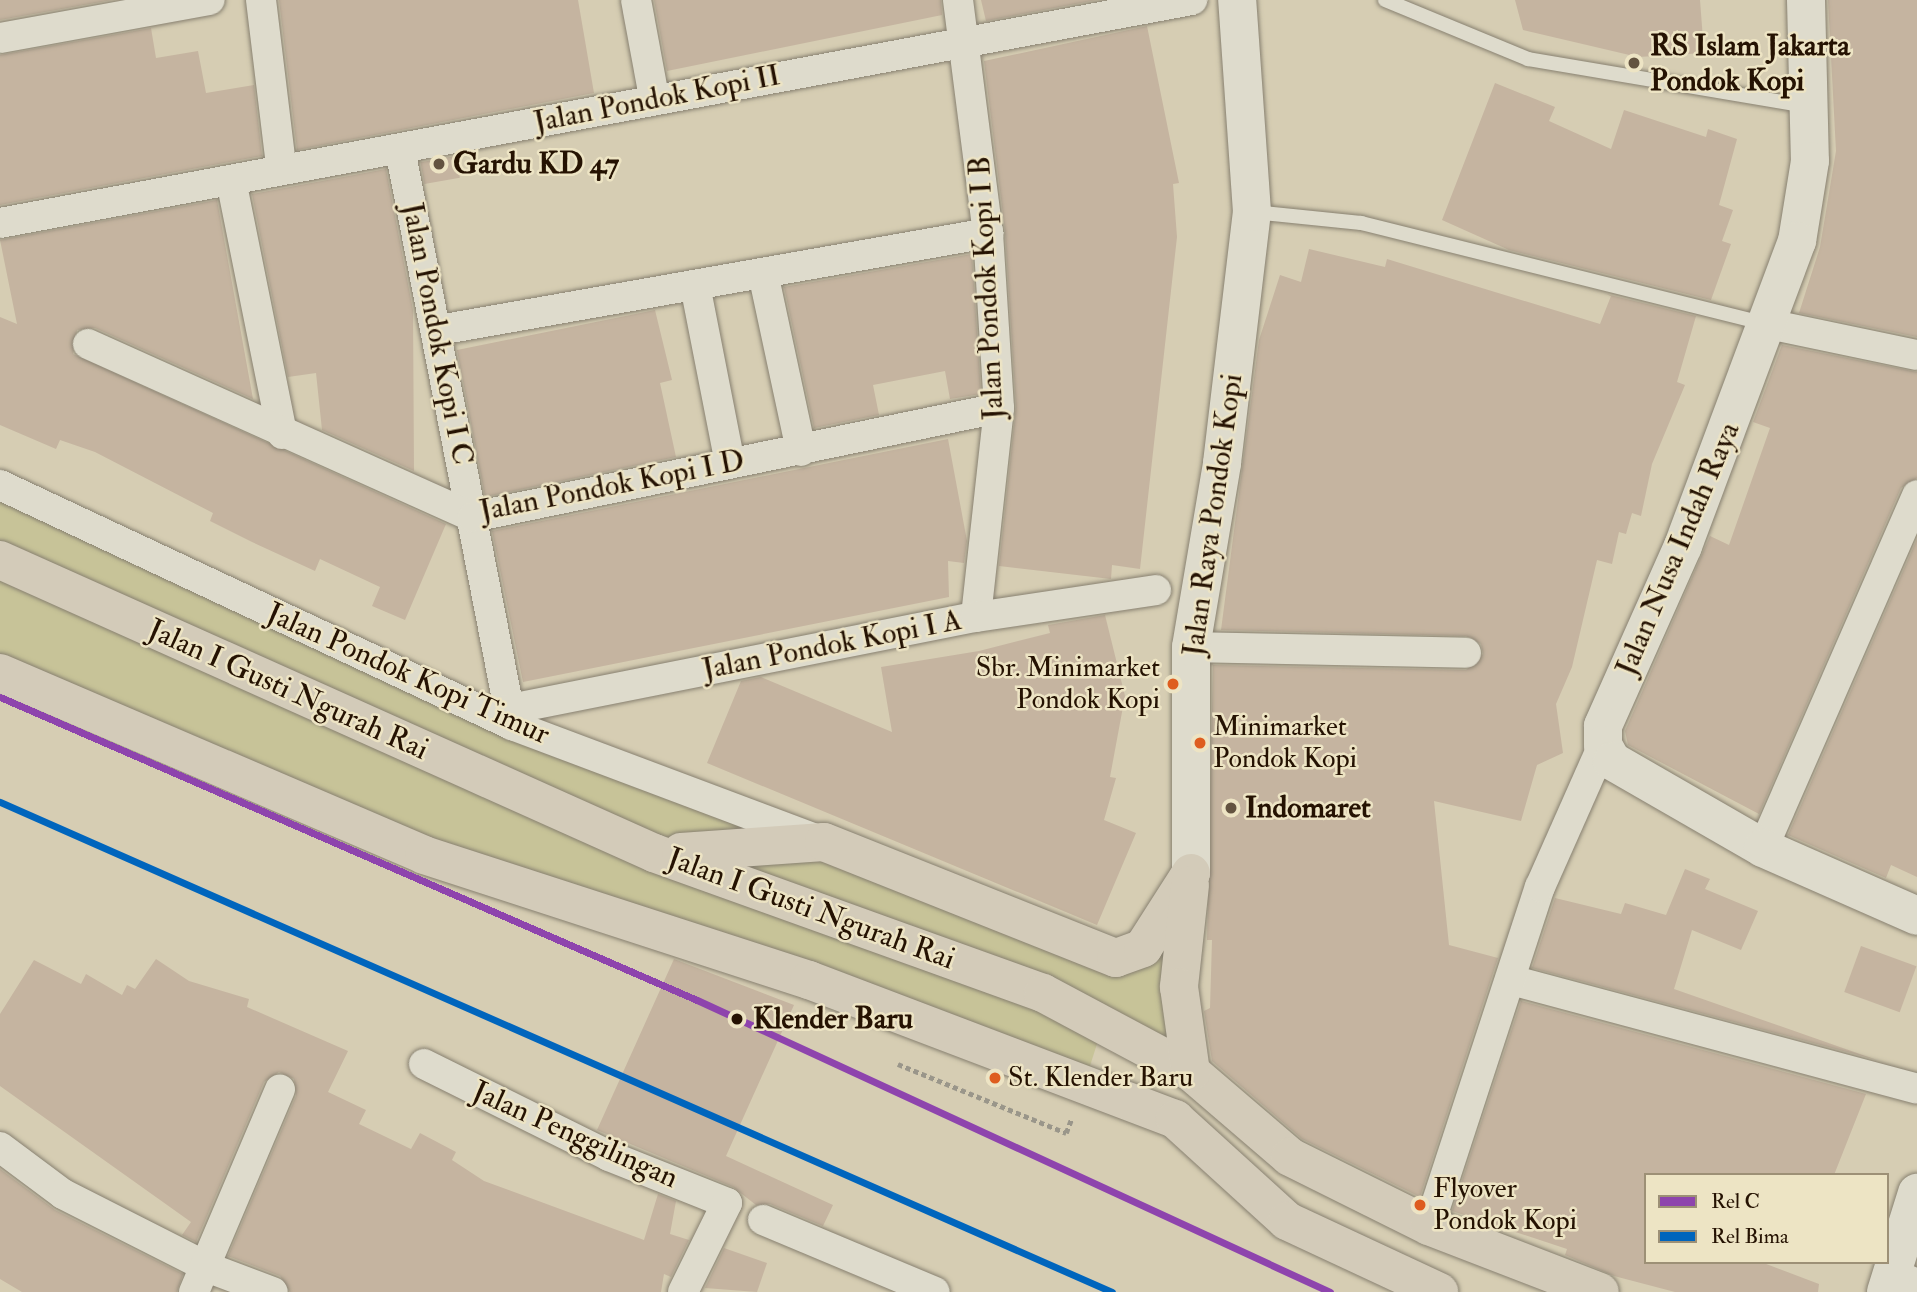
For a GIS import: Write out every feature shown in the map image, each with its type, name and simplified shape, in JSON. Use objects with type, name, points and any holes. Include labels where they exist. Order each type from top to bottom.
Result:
[{"type":"main road","name":"Jalan I Gusti Ngurah Rai","points":[[0,560],[654,853],[1044,993],[1191,1072],[1290,1157],[1429,1226],[1600,1292]]},
{"type":"main road","points":[[0,673],[424,855],[808,980],[1083,1088],[1175,1119],[1287,1221],[1439,1292]]},
{"type":"main road","points":[[654,853],[824,842],[1116,958],[1143,948],[1191,873]]},
{"type":"main road","name":"Jalan Raya Pondok Kopi","points":[[1191,873],[1179,987],[1191,1072]]},
{"type":"street","points":[[261,0],[281,166]]},
{"type":"street","points":[[636,0],[654,97]]},
{"type":"street","name":"Jalan Pondok Kopi I B","points":[[958,0],[967,42],[988,233],[999,408],[976,617]]},
{"type":"street","name":"Jalan Pondok Kopi II","points":[[0,223],[231,180],[281,166],[400,149],[654,97],[1192,0]]},
{"type":"street","name":"Jalan Raya Pondok Kopi","points":[[1191,873],[1191,647],[1222,463],[1252,212],[1237,0]]},
{"type":"street","name":"Jalan Nusa Indah Raya","points":[[1603,745],[1603,726],[1683,545],[1768,324],[1797,240],[1811,106],[1805,0]]},
{"type":"street","points":[[0,38],[198,1]]},
{"type":"street","name":"Jalan Pondok Kopi I C","points":[[400,149],[439,330],[511,717]]},
{"type":"street","points":[[231,180],[282,434]]},
{"type":"street","points":[[439,330],[988,233]]},
{"type":"street","points":[[763,274],[801,451]]},
{"type":"street","points":[[695,285],[730,464]]},
{"type":"street","points":[[1768,324],[1917,355]]},
{"type":"street","name":"Jalan Pondok Kopi I D","points":[[88,344],[282,434],[473,517],[999,408]]},
{"type":"street","name":"Jalan Pondok Kopi Timur","points":[[0,485],[511,717],[824,842]]},
{"type":"street","points":[[1763,848],[1917,495]]},
{"type":"street","name":"Jalan Pondok Kopi I A","points":[[511,717],[976,617],[1156,590]]},
{"type":"street","points":[[1191,647],[1466,653]]},
{"type":"street","points":[[1603,745],[1612,761],[1763,848],[1917,916]]},
{"type":"street","points":[[1429,1226],[1540,887],[1603,745]]},
{"type":"street","points":[[1511,980],[1917,1089]]},
{"type":"street","name":"Jalan Penggilingan","points":[[424,1064],[609,1156],[727,1203],[683,1292]]},
{"type":"street","points":[[202,1280],[281,1089]]},
{"type":"street","points":[[0,1147],[64,1194],[202,1280],[273,1292]]},
{"type":"street","points":[[1897,1283],[1917,1194]]},
{"type":"street","points":[[763,1220],[935,1292]]},
{"type":"lane","points":[[1385,0],[1528,59],[1811,106]]},
{"type":"lane","points":[[1252,212],[1361,223],[1768,324]]},
{"type":"path","points":[[898,1065],[1066,1133],[1083,1088]]},
{"type":"shaded area","points":[[0,485],[512,725],[1116,958],[1159,928],[1191,1072],[1103,1025],[1083,1088],[0,671]]},
{"type":"building","points":[[0,0],[112,0],[0,20]]},
{"type":"building","points":[[279,0],[578,0],[594,93],[297,150]]},
{"type":"building","points":[[654,0],[941,0],[942,15],[667,71]]},
{"type":"building","points":[[981,0],[1097,0],[986,21]]},
{"type":"building","points":[[1515,0],[1700,0],[1704,53],[1638,57],[1523,30]]},
{"type":"building","points":[[1828,0],[1917,0],[1917,337],[1799,313],[1820,247],[1836,151]]},
{"type":"building","points":[[1147,26],[1179,183],[1173,184],[1177,237],[1140,569],[1112,565],[1111,579],[999,566],[1016,407],[1005,231],[984,61]]},
{"type":"building","points":[[151,28],[156,58],[198,51],[206,93],[254,85],[262,156],[0,205],[0,55]]},
{"type":"building","points":[[1495,83],[1555,107],[1549,121],[1611,149],[1624,110],[1706,137],[1708,129],[1737,139],[1719,205],[1733,210],[1722,241],[1731,244],[1711,300],[1509,250],[1442,220]]},
{"type":"building","name":"Gardu KD 47","points":[[456,156],[460,178],[424,184],[421,162]]},
{"type":"building","points":[[386,169],[413,310],[414,471],[322,430],[316,373],[288,377],[252,194]]},
{"type":"building","points":[[217,200],[253,399],[95,328],[77,330],[73,354],[446,524],[405,620],[372,606],[380,587],[320,559],[315,571],[252,542],[210,521],[213,513],[95,452],[60,440],[56,449],[0,425],[0,317],[17,324],[0,240]]},
{"type":"building","points":[[1309,249],[1385,267],[1387,259],[1600,324],[1611,296],[1606,294],[1696,316],[1677,382],[1685,385],[1652,464],[1641,516],[1632,513],[1626,534],[1619,532],[1612,564],[1597,560],[1572,667],[1556,704],[1563,753],[1537,765],[1521,821],[1434,801],[1449,945],[1498,958],[1420,1197],[1302,1139],[1212,1061],[1204,1011],[1210,1008],[1212,940],[1207,940],[1213,665],[1466,670],[1483,654],[1481,644],[1466,636],[1221,630],[1259,340],[1280,275],[1301,282]]},
{"type":"building","points":[[972,254],[981,394],[950,399],[945,371],[873,385],[879,415],[814,428],[784,287]]},
{"type":"building","points":[[655,310],[672,380],[660,383],[676,457],[485,497],[457,350]]},
{"type":"building","points":[[1782,345],[1917,372],[1917,478],[1901,488],[1759,814],[1628,745],[1625,731],[1710,536],[1729,545],[1770,428],[1753,422]]},
{"type":"building","points":[[948,439],[967,541],[964,563],[948,561],[949,597],[523,682],[492,531]]},
{"type":"building","points":[[1917,539],[1917,877],[1891,865],[1886,878],[1788,835]]},
{"type":"building","points":[[1105,615],[1125,696],[1110,777],[1116,778],[1104,820],[1136,833],[1097,925],[707,763],[741,681],[761,677],[892,732],[881,667],[979,651],[1050,633],[1048,625]]},
{"type":"building","points":[[1685,869],[1710,879],[1705,889],[1758,911],[1741,950],[1692,930],[1674,989],[1877,1060],[1532,968],[1555,898],[1621,914],[1625,903],[1666,915]]},
{"type":"building","points":[[1861,946],[1916,966],[1900,1012],[1844,992]]},
{"type":"building","points":[[156,959],[189,981],[249,999],[247,1007],[348,1051],[328,1092],[366,1110],[359,1124],[411,1149],[420,1133],[456,1152],[452,1160],[484,1181],[644,1240],[658,1194],[676,1201],[670,1234],[689,1240],[671,1277],[664,1274],[661,1292],[290,1292],[280,1276],[228,1256],[296,1096],[294,1079],[279,1072],[264,1082],[196,1242],[182,1235],[191,1222],[0,1086],[0,1014],[34,960],[81,984],[86,974],[122,995],[127,985],[135,989]]},
{"type":"building","points":[[674,959],[794,1005],[726,1156],[833,1205],[823,1226],[770,1204],[756,1205],[733,1187],[597,1130]]},
{"type":"building","points":[[1521,1001],[1866,1094],[1835,1173],[1644,1173],[1644,1264],[1766,1264],[1819,1284],[1818,1292],[1675,1292],[1614,1276],[1565,1255],[1567,1249],[1452,1211]]},
{"type":"building","points":[[0,1169],[55,1210],[183,1274],[177,1292],[22,1292],[0,1279]]},
{"type":"building","points":[[724,1248],[767,1263],[757,1292],[705,1288]]},
{"type":"rail line","name":"C","points":[[0,697],[697,1000],[1330,1292]]},
{"type":"rail line","name":"Bima","points":[[0,802],[1112,1292]]},
{"type":"place","name":"RS Islam Jakarta Pondok Kopi","points":[[1634,63]]},
{"type":"place","name":"Gardu KD 47","points":[[439,164]]},
{"type":"place","name":"Sbr. Minimarket Pondok Kopi","points":[[1173,684]]},
{"type":"place","name":"Minimarket Pondok Kopi","points":[[1200,743]]},
{"type":"place","name":"Indomaret","points":[[1231,808]]},
{"type":"place","name":"Klender Baru","points":[[737,1019]]},
{"type":"place","name":"St. Klender Baru","points":[[995,1078]]},
{"type":"place","name":"Flyover Pondok Kopi","points":[[1420,1205]]}]
